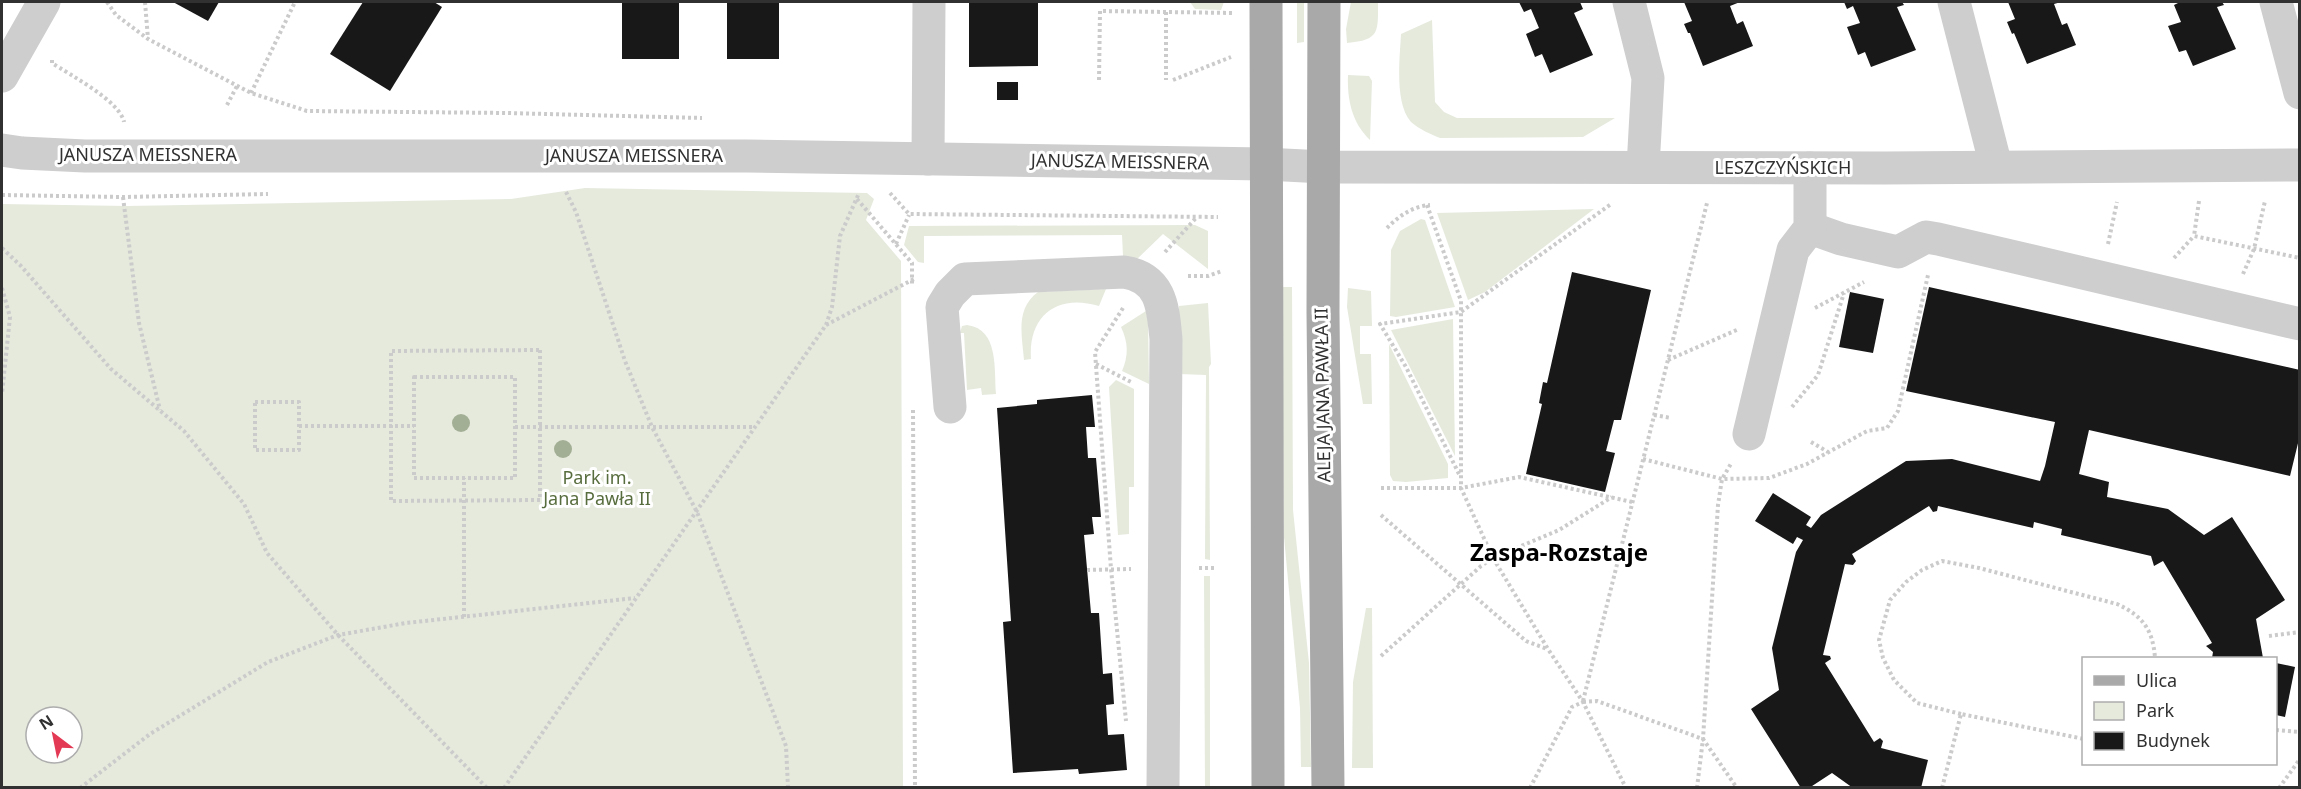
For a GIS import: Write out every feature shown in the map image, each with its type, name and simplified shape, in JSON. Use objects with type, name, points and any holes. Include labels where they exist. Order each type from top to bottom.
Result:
[{"type":"main road","points":[[1266,2],[1268,788]]},
{"type":"main road","name":"ALEJA JANA PAWŁA II","points":[[1324,2],[1323,312],[1328,788]]},
{"type":"street","points":[[2,76],[44,2]]},
{"type":"street","points":[[928,159],[929,2]]},
{"type":"street","points":[[1629,2],[1648,78],[1643,167]]},
{"type":"street","points":[[1954,2],[1996,166]]},
{"type":"street","points":[[2276,2],[2300,93]]},
{"type":"street","name":"JANUSZA MEISSNERA","points":[[2,150],[85,156],[747,156],[1266,164]]},
{"type":"street","name":"LESZCZYŃSKICH","points":[[1266,164],[1324,167],[1810,168],[2300,165]]},
{"type":"street","points":[[1749,434],[1793,250],[1809,228],[1810,168]]},
{"type":"street","points":[[1809,228],[1840,239],[1899,252],[1926,237],[1938,239],[2300,324]]},
{"type":"street","points":[[950,407],[942,307],[950,294],[966,279],[1124,272],[1142,278],[1154,288],[1162,301],[1166,339],[1163,788]]},
{"type":"path","points":[[107,2],[116,15],[148,39],[251,93],[307,111],[707,118]]},
{"type":"path","points":[[145,2],[148,39]]},
{"type":"path","points":[[251,93],[295,2]]},
{"type":"path","points":[[1099,80],[1100,10],[1233,13]]},
{"type":"path","points":[[1166,12],[1166,80]]},
{"type":"path","points":[[51,51],[52,63],[113,104],[123,117],[125,132]]},
{"type":"path","points":[[1173,80],[1234,56]]},
{"type":"path","points":[[227,105],[237,86]]},
{"type":"path","points":[[561,183],[576,212],[625,361],[652,427],[697,512],[786,746],[788,788]]},
{"type":"path","points":[[504,788],[826,325],[832,307],[840,236],[860,190]]},
{"type":"path","points":[[889,192],[909,214],[1218,217]]},
{"type":"path","points":[[2,195],[123,197],[274,194]]},
{"type":"path","points":[[123,197],[139,323],[160,411]]},
{"type":"path","points":[[857,199],[912,263],[912,291]]},
{"type":"path","points":[[2101,277],[2117,201]]},
{"type":"path","points":[[2199,201],[2193,236],[2300,258]]},
{"type":"path","points":[[2230,307],[2254,249],[2265,201]]},
{"type":"path","points":[[1583,702],[1707,203]]},
{"type":"path","points":[[1460,476],[1406,367],[1380,324],[1461,312],[1611,204]]},
{"type":"path","points":[[1427,205],[1461,301],[1461,488],[1493,558],[1583,702],[1626,788]]},
{"type":"path","points":[[896,244],[909,214]]},
{"type":"path","points":[[1127,733],[1111,569],[1095,352],[1142,278],[1196,217]]},
{"type":"path","points":[[2,248],[111,369],[184,431],[244,504],[267,553],[338,635],[487,788]]},
{"type":"path","points":[[1643,459],[1722,479],[1770,478],[1807,464],[1867,431],[1887,428],[1898,411],[1930,269]]},
{"type":"path","points":[[826,325],[912,279]]},
{"type":"path","points":[[2,288],[10,317],[2,394]]},
{"type":"path","points":[[1791,408],[1818,375],[1844,292]]},
{"type":"path","points":[[540,350],[540,428],[540,500],[391,501],[391,351],[540,350]]},
{"type":"path","points":[[414,377],[515,377],[515,428],[515,478],[414,478],[414,377]]},
{"type":"path","points":[[255,402],[299,402],[299,426],[300,450],[255,450],[255,402]]},
{"type":"path","points":[[913,409],[915,788]]},
{"type":"path","points":[[1654,415],[1671,418]]},
{"type":"path","points":[[299,426],[414,426]]},
{"type":"path","points":[[515,428],[754,427]]},
{"type":"path","points":[[1697,788],[1703,739],[1722,479],[1749,434]]},
{"type":"path","points":[[1811,442],[1829,452]]},
{"type":"path","points":[[1381,488],[1461,488],[1519,477],[1632,502]]},
{"type":"path","points":[[464,478],[464,617]]},
{"type":"path","points":[[1382,656],[1459,584],[1493,558],[1559,530],[1612,497]]},
{"type":"path","points":[[1381,515],[1526,641],[1548,649]]},
{"type":"path","points":[[2082,739],[1917,703],[1894,680],[1883,658],[1879,640],[1890,600],[1906,582],[1922,570],[1942,561],[1979,567],[2117,604],[2132,611],[2145,622],[2154,645],[2155,657]]},
{"type":"path","points":[[1205,567],[1215,568]]},
{"type":"path","points":[[80,788],[150,734],[268,662],[338,635],[406,623],[635,598]]},
{"type":"path","points":[[2269,636],[2300,632]]},
{"type":"path","points":[[1530,788],[1572,707],[1583,702],[1597,701],[1703,739],[1737,788]]},
{"type":"path","points":[[1942,788],[1961,714]]},
{"type":"path","points":[[2277,730],[2300,732]]},
{"type":"path","points":[[2279,788],[2300,759]]},
{"type":"green space","points":[[1190,2],[1224,2],[1221,10],[1195,9]]},
{"type":"green space","points":[[1297,2],[1304,2],[1304,42],[1297,43]]},
{"type":"green space","points":[[1351,2],[1378,2],[1378,21],[1375,33],[1371,37],[1347,43],[1346,29]]},
{"type":"green space","points":[[1432,20],[1435,102],[1444,112],[1457,118],[1615,118],[1583,137],[1440,138],[1425,131],[1411,122],[1402,103],[1399,80],[1401,34]]},
{"type":"green space","points":[[1348,75],[1369,76],[1372,81],[1370,140],[1355,119],[1348,93]]},
{"type":"green space","name":"Park im. Jana Pawła II","points":[[585,188],[867,193],[874,199],[866,220],[901,261],[903,787],[2,787],[2,204],[127,206],[511,199]]},
{"type":"green space","points":[[1594,209],[1485,292],[1468,300],[1437,213]]},
{"type":"green space","points":[[1421,219],[1425,220],[1455,307],[1396,317],[1390,316],[1391,250],[1400,231]]},
{"type":"green space","points":[[1195,225],[1208,231],[1208,269],[1163,234],[1134,262],[1123,256],[1122,235],[924,236],[924,263],[918,262],[904,245],[909,226]]},
{"type":"green space","points":[[1282,287],[1292,287],[1293,510],[1309,663],[1311,767],[1301,767],[1300,708],[1284,537]]},
{"type":"green space","points":[[1348,288],[1371,291],[1372,326],[1360,326],[1360,354],[1371,354],[1372,404],[1363,404],[1347,307]]},
{"type":"green space","points":[[1106,289],[1099,306],[1070,303],[1048,312],[1034,331],[1031,359],[1024,360],[1021,332],[1023,314],[1026,306],[1038,292]]},
{"type":"green space","points":[[1208,303],[1211,364],[1209,367],[1210,560],[1205,559],[1206,375],[1179,374],[1179,306]]},
{"type":"green space","points":[[1146,311],[1149,384],[1122,371],[1127,349],[1121,327]]},
{"type":"green space","points":[[1453,319],[1455,456],[1391,330]]},
{"type":"green space","points":[[962,326],[977,328],[990,342],[993,352],[996,394],[982,395],[981,388],[967,390],[964,333],[960,333]]},
{"type":"green space","points":[[1389,344],[1448,464],[1448,478],[1406,482],[1393,481],[1390,475]]},
{"type":"green space","points":[[1116,380],[1134,389],[1134,487],[1129,487],[1129,534],[1118,535],[1109,387]]},
{"type":"green space","points":[[1204,576],[1210,576],[1210,788],[1205,787]]},
{"type":"green space","points":[[1366,608],[1372,608],[1373,768],[1352,768],[1353,682]]},
{"type":"building","points":[[173,2],[219,2],[208,21]]},
{"type":"building","points":[[363,2],[434,2],[442,7],[390,91],[330,54]]},
{"type":"building","points":[[622,2],[679,2],[679,59],[622,59]]},
{"type":"building","points":[[727,2],[779,2],[779,59],[727,59]]},
{"type":"building","points":[[969,2],[1038,2],[1038,66],[969,67]]},
{"type":"building","points":[[1519,2],[1580,2],[1583,9],[1574,13],[1593,55],[1550,73],[1542,54],[1535,57],[1526,34],[1539,28],[1531,9],[1524,12]]},
{"type":"building","points":[[1684,2],[1740,2],[1730,6],[1737,24],[1743,21],[1753,46],[1703,66],[1684,24],[1692,21]]},
{"type":"building","points":[[1844,2],[1902,2],[1904,5],[1897,7],[1916,50],[1871,67],[1865,52],[1858,55],[1847,27],[1860,23],[1853,6],[1847,9]]},
{"type":"building","points":[[2008,2],[2061,2],[2054,4],[2062,25],[2067,23],[2076,45],[2027,64],[2007,22],[2015,19]]},
{"type":"building","points":[[2180,2],[2222,2],[2224,5],[2217,7],[2236,49],[2193,66],[2186,50],[2179,52],[2168,26],[2181,22],[2174,5]]},
{"type":"building","points":[[997,82],[1018,82],[1018,100],[997,100]]},
{"type":"building","points":[[1572,272],[1651,290],[1621,420],[1614,420],[1606,451],[1615,453],[1605,492],[1526,474],[1542,404],[1539,403],[1543,382],[1547,383]]},
{"type":"building","points":[[1929,287],[2300,370],[2300,435],[2290,476],[2089,430],[2079,474],[2109,482],[2107,497],[2168,509],[2204,535],[2232,517],[2285,600],[2256,619],[2263,657],[2212,657],[2213,652],[2206,646],[2212,643],[2163,561],[2154,566],[2151,556],[2061,535],[2062,529],[2034,522],[2033,528],[1938,506],[1937,511],[1933,512],[1929,506],[1852,554],[1856,561],[1853,565],[1845,564],[1823,655],[1830,656],[1831,659],[1825,663],[1874,742],[1880,738],[1883,741],[1881,748],[1928,760],[1921,788],[1853,788],[1832,773],[1809,788],[1801,788],[1751,709],[1779,690],[1772,648],[1796,552],[1803,540],[1797,537],[1793,544],[1755,521],[1773,493],[1811,517],[1806,525],[1811,528],[1821,515],[1906,461],[1952,459],[2040,481],[2045,466],[2055,422],[1906,391]]},
{"type":"building","points":[[1850,292],[1884,299],[1873,353],[1839,347]]},
{"type":"building","points":[[1092,395],[1095,427],[1086,427],[1088,458],[1096,458],[1101,517],[1092,517],[1094,534],[1084,535],[1091,613],[1099,613],[1103,674],[1112,673],[1114,704],[1106,705],[1108,735],[1124,734],[1127,770],[1079,774],[1078,769],[1013,773],[1003,622],[1011,621],[997,408],[1037,404],[1037,400]]},
{"type":"building","points":[[2277,663],[2295,667],[2285,717],[2277,715]]},
{"type":"district","name":"Zaspa-Rozstaje","points":[[1559,553]]}]
